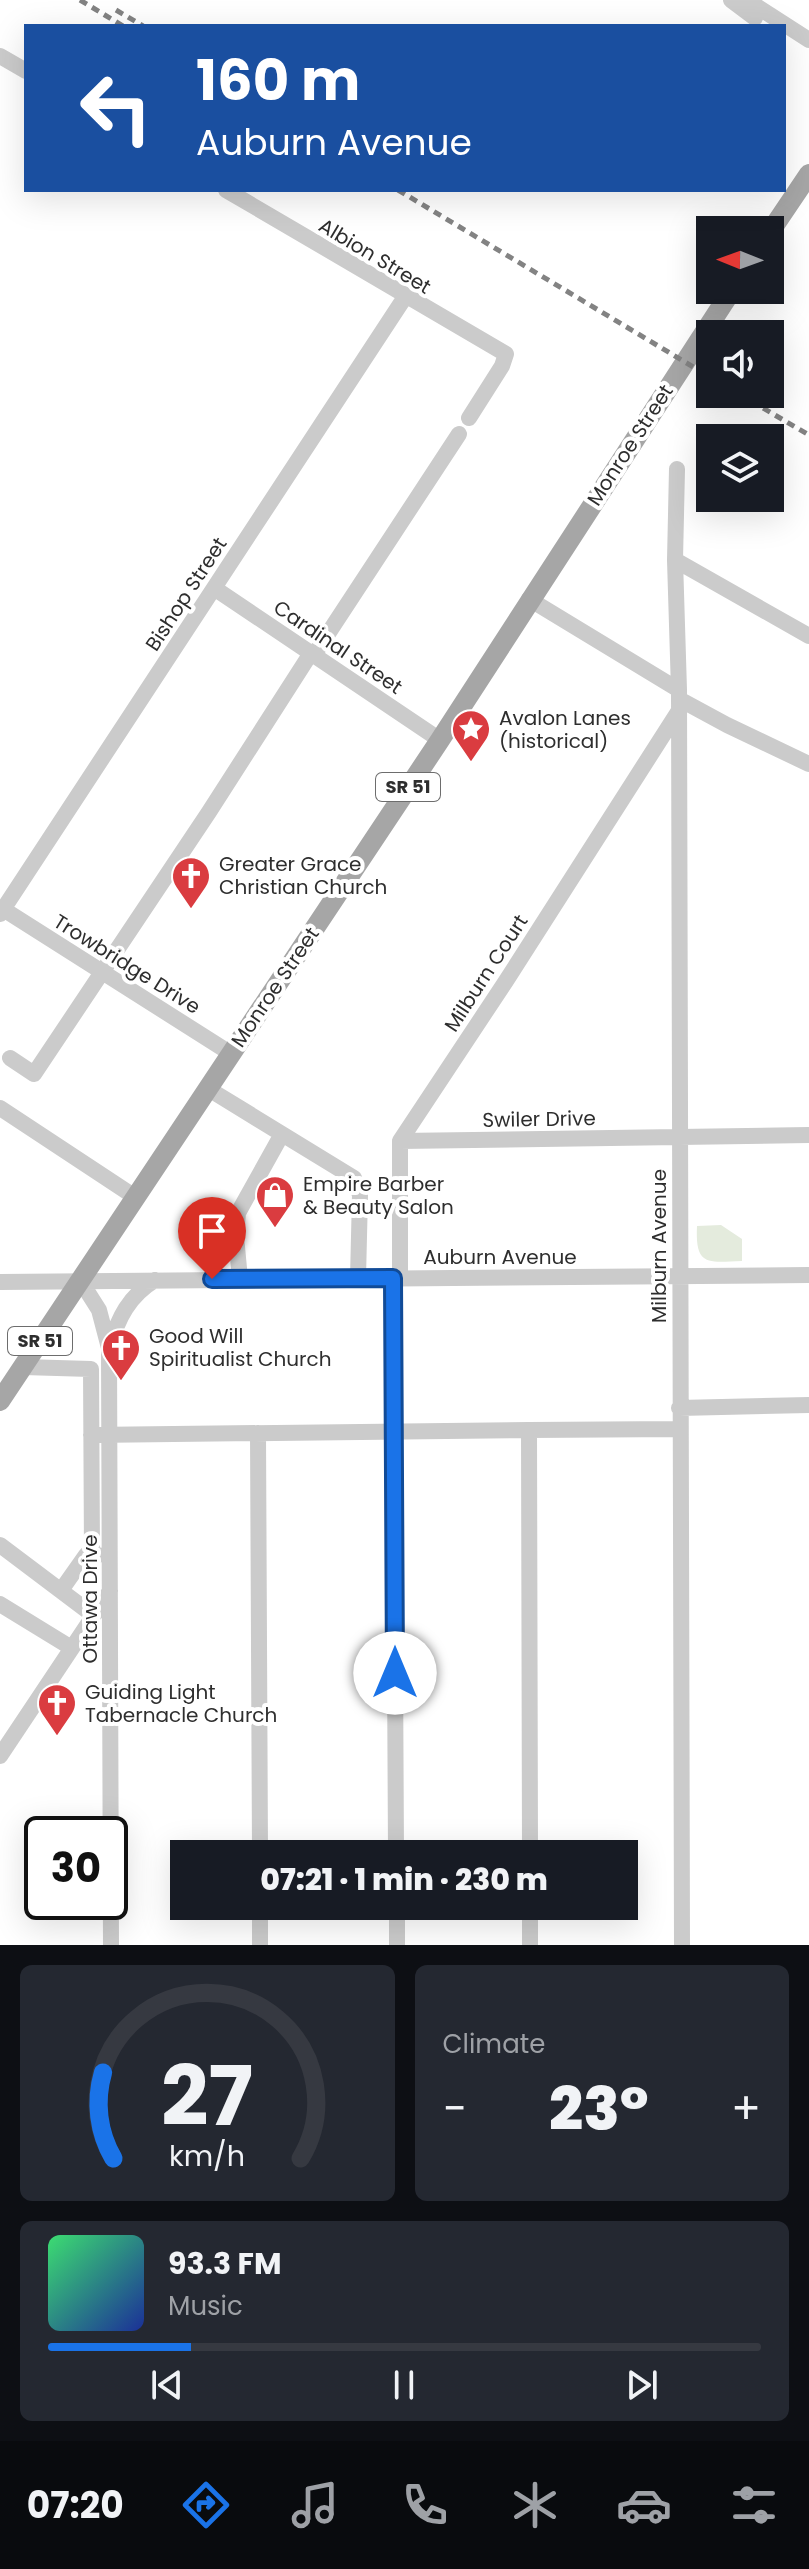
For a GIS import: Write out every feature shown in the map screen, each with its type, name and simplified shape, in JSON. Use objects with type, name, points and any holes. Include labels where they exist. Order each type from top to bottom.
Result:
[{"type":"main road","points":[[781,216],[809,174]]},
{"type":"main road","name":"Monroe Street","points":[[0,1401],[440,740],[723,304]]},
{"type":"street","points":[[731,0],[764,24]]},
{"type":"street","points":[[747,0],[784,24]]},
{"type":"street","points":[[786,25],[809,40]]},
{"type":"street","points":[[786,38],[809,53]]},
{"type":"street","points":[[0,56],[24,70]]},
{"type":"street","name":"Albion Street","points":[[229,192],[506,354],[502,366],[469,418]]},
{"type":"street","name":"Bishop Street","points":[[2,911],[405,297]]},
{"type":"street","points":[[10,1058],[34,1074],[459,434]]},
{"type":"street","name":"Milburn Avenue","points":[[677,469],[680,563],[678,1136],[682,1945]]},
{"type":"street","points":[[680,563],[809,636]]},
{"type":"street","name":"Cardinal Street","points":[[214,588],[440,740]]},
{"type":"street","points":[[529,599],[679,700],[809,764]]},
{"type":"street","name":"Milburn Court","points":[[400,1141],[506,981],[679,700]]},
{"type":"street","name":"Trowbridge Drive","points":[[2,911],[230,1053]]},
{"type":"street","points":[[207,1088],[354,1178],[360,1195],[358,1278]]},
{"type":"street","points":[[0,1108],[135,1197]]},
{"type":"street","points":[[240,1279],[236,1236],[238,1213],[282,1134]]},
{"type":"street","name":"Swiler Drive","points":[[400,1141],[809,1135]]},
{"type":"street","points":[[396,1840],[394,1432],[400,1141]]},
{"type":"street","name":"Auburn Avenue","points":[[0,1282],[809,1275]]},
{"type":"street","name":"Ottawa Drive","points":[[80,1280],[99,1310],[109,1348],[110,1369],[111,1945]]},
{"type":"street","name":"Ottawa Drive","points":[[109,1348],[121,1314],[130,1300],[141,1288],[155,1280]]},
{"type":"street","points":[[23,1367],[110,1369]]},
{"type":"street","points":[[91,1369],[92,1555]]},
{"type":"street","points":[[679,1408],[809,1405]]},
{"type":"street","points":[[91,1435],[680,1429]]},
{"type":"street","points":[[529,1430],[530,1840]]},
{"type":"street","points":[[258,1433],[260,1840]]},
{"type":"street","points":[[91,1469],[110,1470]]},
{"type":"street","points":[[92,1513],[110,1513]]},
{"type":"street","points":[[0,1545],[93,1615]]},
{"type":"street","points":[[62,1589],[86,1555],[110,1556]]},
{"type":"street","points":[[0,1756],[110,1591]]},
{"type":"street","points":[[0,1604],[70,1647]]},
{"type":"street","points":[[260,1920],[260,1945]]},
{"type":"street","points":[[397,1920],[397,1945]]},
{"type":"street","points":[[530,1920],[530,1945]]},
{"type":"shaded area","points":[[721,1225],[742,1239],[742,1261],[712,1261],[701,1255],[697,1226]]},
{"type":"railway","points":[[80,0],[120,24]]},
{"type":"railway","points":[[116,10],[140,24]]},
{"type":"railway","points":[[401,192],[696,369]]},
{"type":"railway","points":[[763,408],[809,435]]},
{"type":"place","name":"Avalon Lanes (historical)","points":[[471,763]]},
{"type":"place","name":"Greater Grace Christian Church","points":[[191,910]]},
{"type":"place","name":"Empire Barber & Beauty Salon","points":[[275,1229]]},
{"type":"place","name":"Good Will Spiritualist Church","points":[[121,1382]]},
{"type":"place","name":"Guiding Light Tabernacle Church","points":[[57,1737]]},
{"type":"route","points":[[212,1279],[393,1278],[395,1673]]}]
